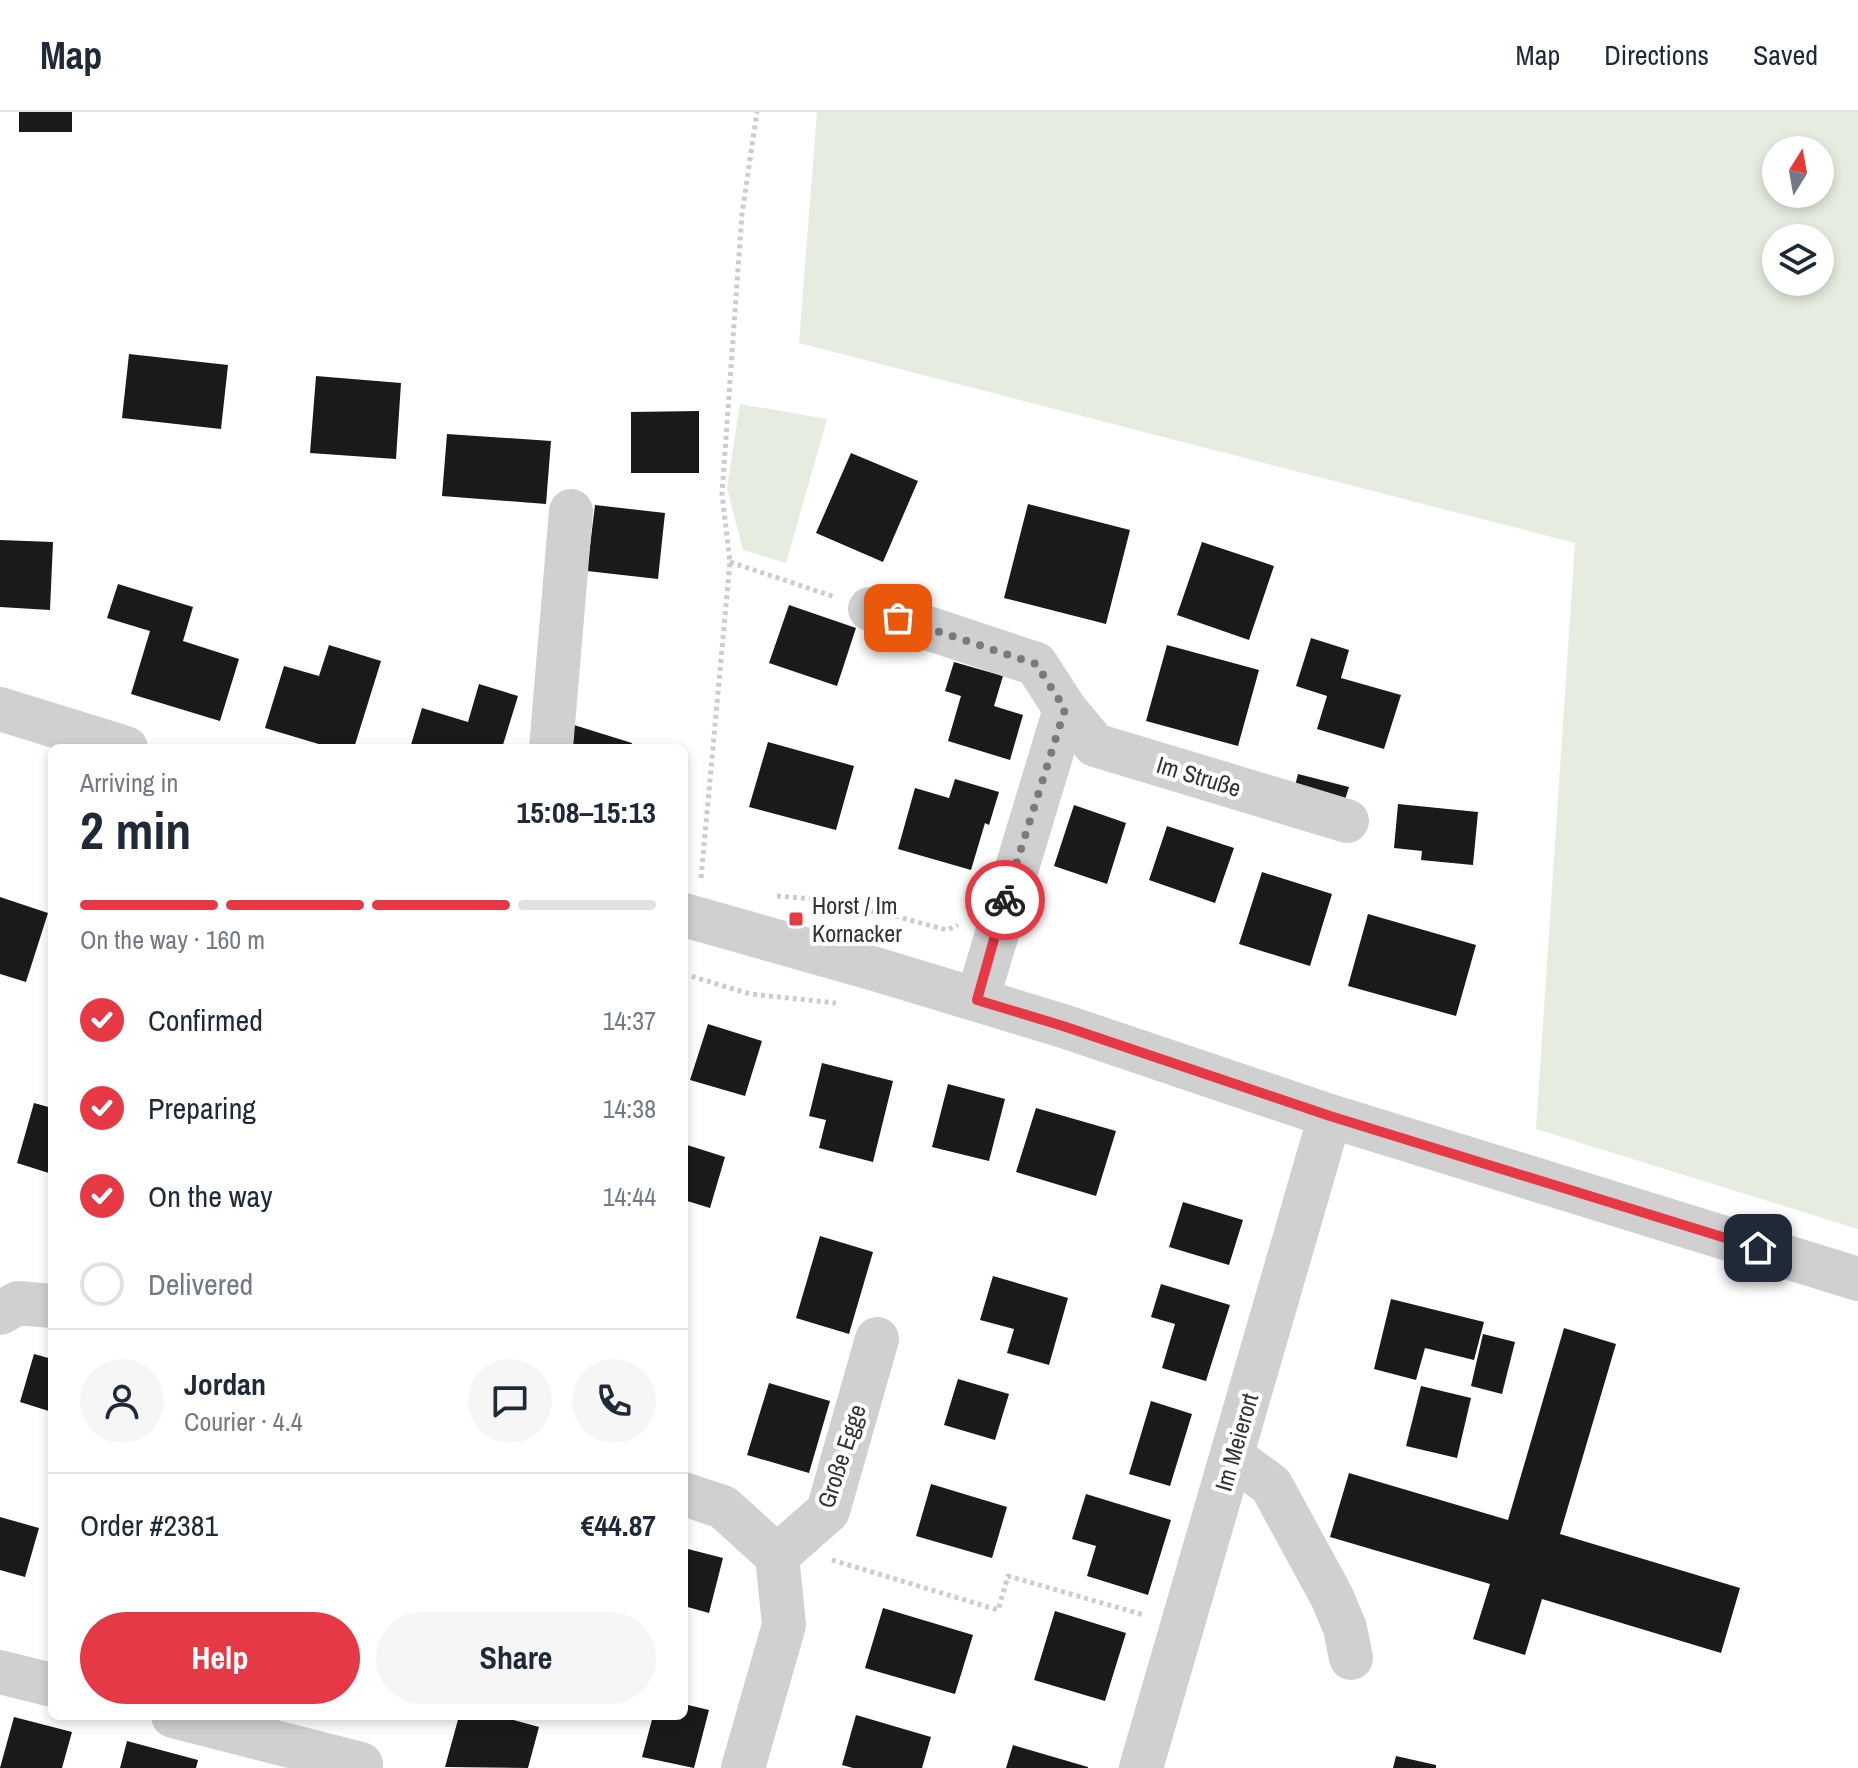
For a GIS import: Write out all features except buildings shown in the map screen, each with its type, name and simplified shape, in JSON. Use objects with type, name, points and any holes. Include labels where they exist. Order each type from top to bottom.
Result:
[{"type":"street","points":[[551,744],[571,511]]},
{"type":"street","name":"Im Struße","points":[[870,609],[1036,664],[1065,709],[1095,745],[1347,821]]},
{"type":"street","points":[[0,709],[113,744]]},
{"type":"street","points":[[977,1000],[1065,709]]},
{"type":"street","points":[[690,917],[1063,1026],[1330,1116],[1858,1279]]},
{"type":"street","name":"Im Meierort","points":[[1141,1768],[1330,1116]]},
{"type":"street","points":[[0,1313],[18,1303],[48,1306]]},
{"type":"street","name":"Große Egge","points":[[777,1556],[828,1511],[877,1339]]},
{"type":"street","points":[[1230,1463],[1245,1466],[1271,1485],[1332,1597],[1345,1628],[1351,1658]]},
{"type":"street","points":[[688,1495],[723,1507],[777,1556],[784,1625],[743,1768]]},
{"type":"street","points":[[0,1672],[48,1684]]},
{"type":"street","points":[[189,1720],[361,1764]]},
{"type":"path","points":[[690,917],[730,562],[722,494],[742,214],[757,112]]},
{"type":"path","points":[[730,562],[870,609]]},
{"type":"path","points":[[774,896],[826,901],[947,930],[1003,907]]},
{"type":"path","points":[[688,975],[750,994],[850,1004]]},
{"type":"path","points":[[777,1556],[826,1558],[998,1610],[1008,1576],[1183,1626]]},
{"type":"shaded area","points":[[817,112],[1858,112],[1858,1229],[1536,1129],[1575,543],[799,343]]},
{"type":"shaded area","points":[[740,404],[827,419],[786,563],[743,550],[727,488]]},
{"type":"way so far","points":[[898,618],[1036,664],[1065,709],[1005,900]]},
{"type":"place","name":"Horst / Im Kornacker","points":[[796,919]]},
{"type":"route","points":[[1005,900],[977,1000],[1330,1116],[1758,1248]]}]
